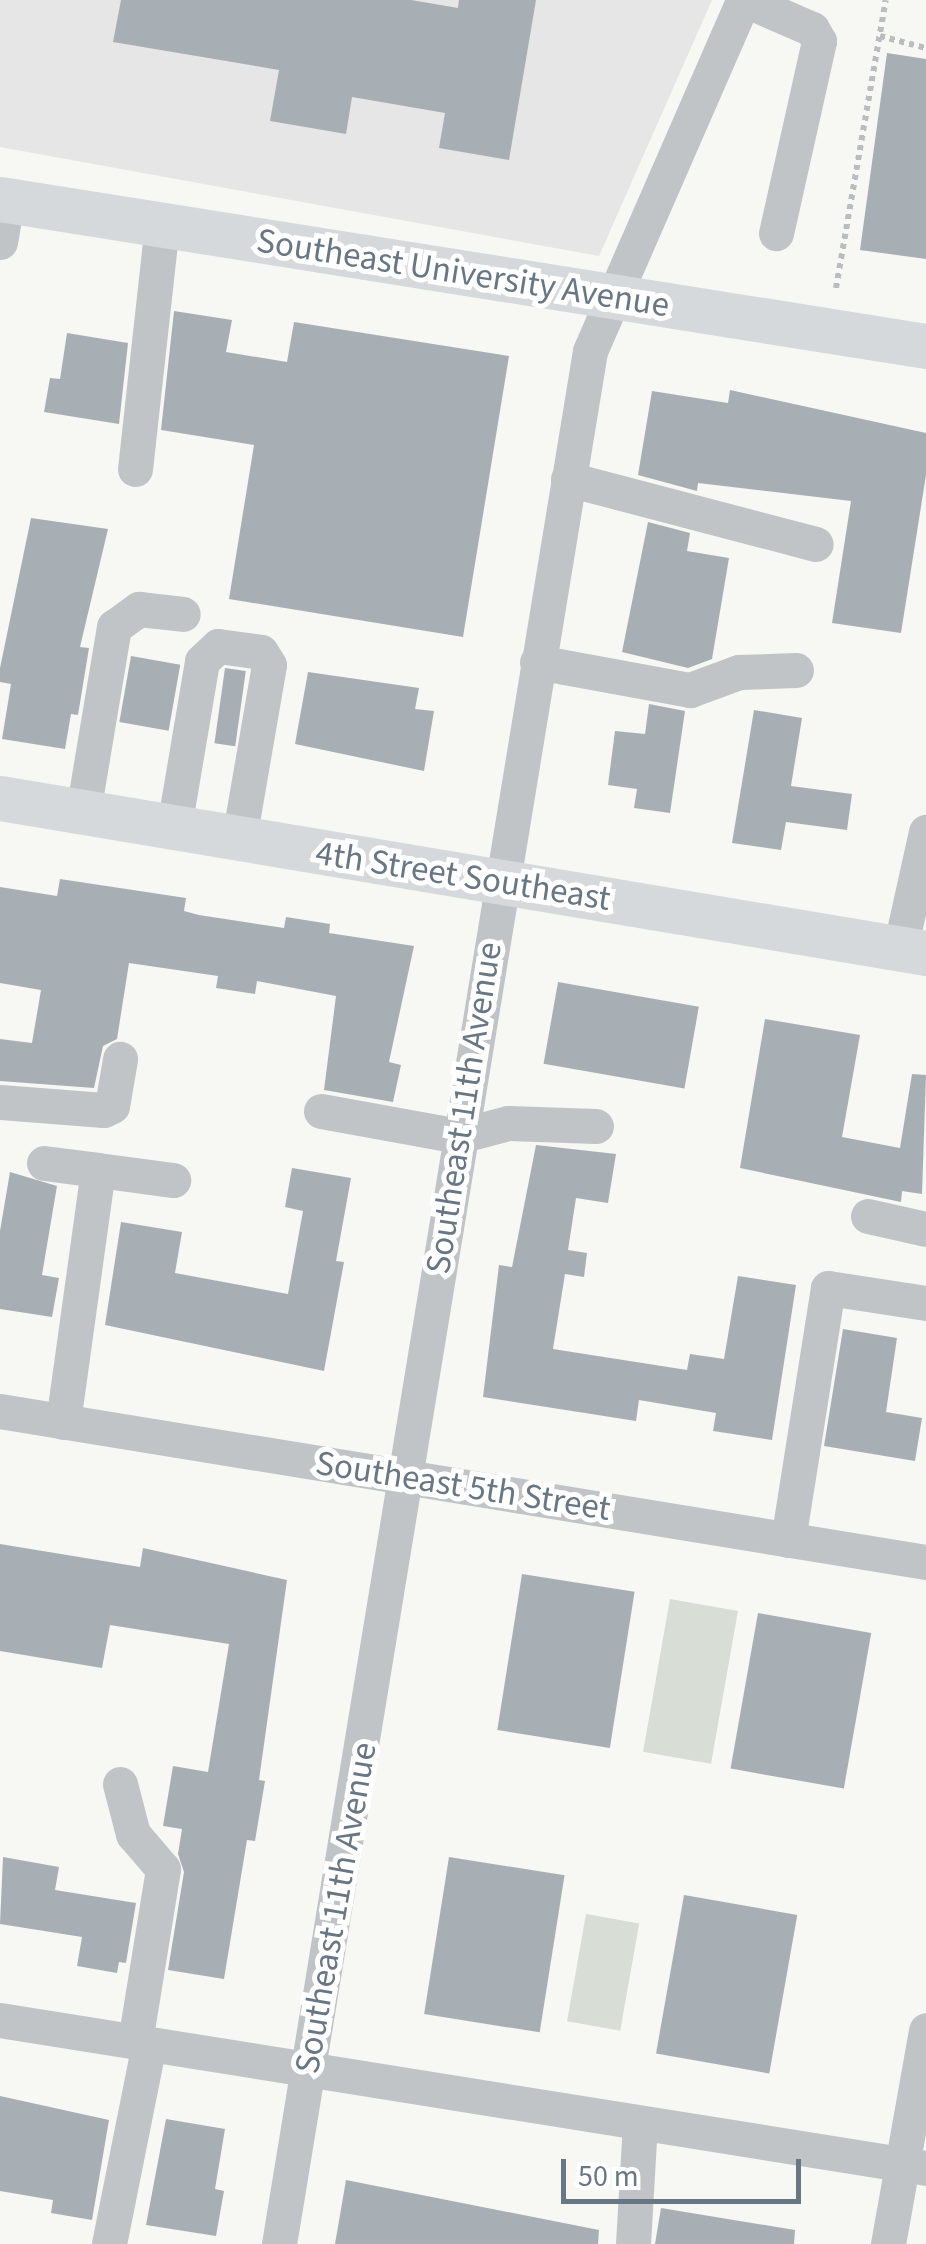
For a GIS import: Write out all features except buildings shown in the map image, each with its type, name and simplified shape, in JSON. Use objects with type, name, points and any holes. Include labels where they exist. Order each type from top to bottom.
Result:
[{"type":"main road","name":"Southeast University Avenue","points":[[2,214],[162,225],[926,346]]},
{"type":"main road","name":"4th Street Southeast","points":[[0,798],[913,951]]},
{"type":"street","points":[[744,0],[812,30],[819,41],[776,232]]},
{"type":"street","name":"Southeast 11th Avenue","points":[[278,2244],[590,351],[744,0]]},
{"type":"street","points":[[135,469],[162,225]]},
{"type":"street","points":[[568,480],[816,544]]},
{"type":"street","points":[[83,812],[114,627],[139,610],[183,614]]},
{"type":"street","points":[[174,827],[202,661],[218,646],[261,652],[269,665],[239,839]]},
{"type":"street","points":[[537,662],[690,690],[739,672],[796,670]]},
{"type":"street","points":[[913,951],[926,832]]},
{"type":"street","points":[[0,1102],[104,1110],[112,1106],[120,1059]]},
{"type":"street","points":[[321,1111],[459,1136],[508,1122],[596,1126]]},
{"type":"street","points":[[44,1164],[173,1180]]},
{"type":"street","points":[[63,1422],[98,1170]]},
{"type":"street","points":[[868,1216],[926,1229]]},
{"type":"street","points":[[788,1540],[828,1288],[926,1303]]},
{"type":"street","name":"Southeast 5th Street","points":[[0,1411],[926,1562]]},
{"type":"street","points":[[109,2244],[142,2043],[163,1869],[133,1834],[120,1784]]},
{"type":"street","points":[[0,2020],[914,2166]]},
{"type":"street","points":[[888,2244],[914,2166],[926,2030]]},
{"type":"street","points":[[633,2244],[640,2122]]},
{"type":"path","points":[[836,288],[886,0]]},
{"type":"path","points":[[880,36],[926,48]]},
{"type":"shaded area","points":[[0,0],[712,0],[599,256],[0,147]]},
{"type":"shaded area","points":[[670,1599],[738,1611],[711,1764],[643,1752]]},
{"type":"shaded area","points":[[586,1914],[639,1923],[620,2031],[567,2021]]}]
